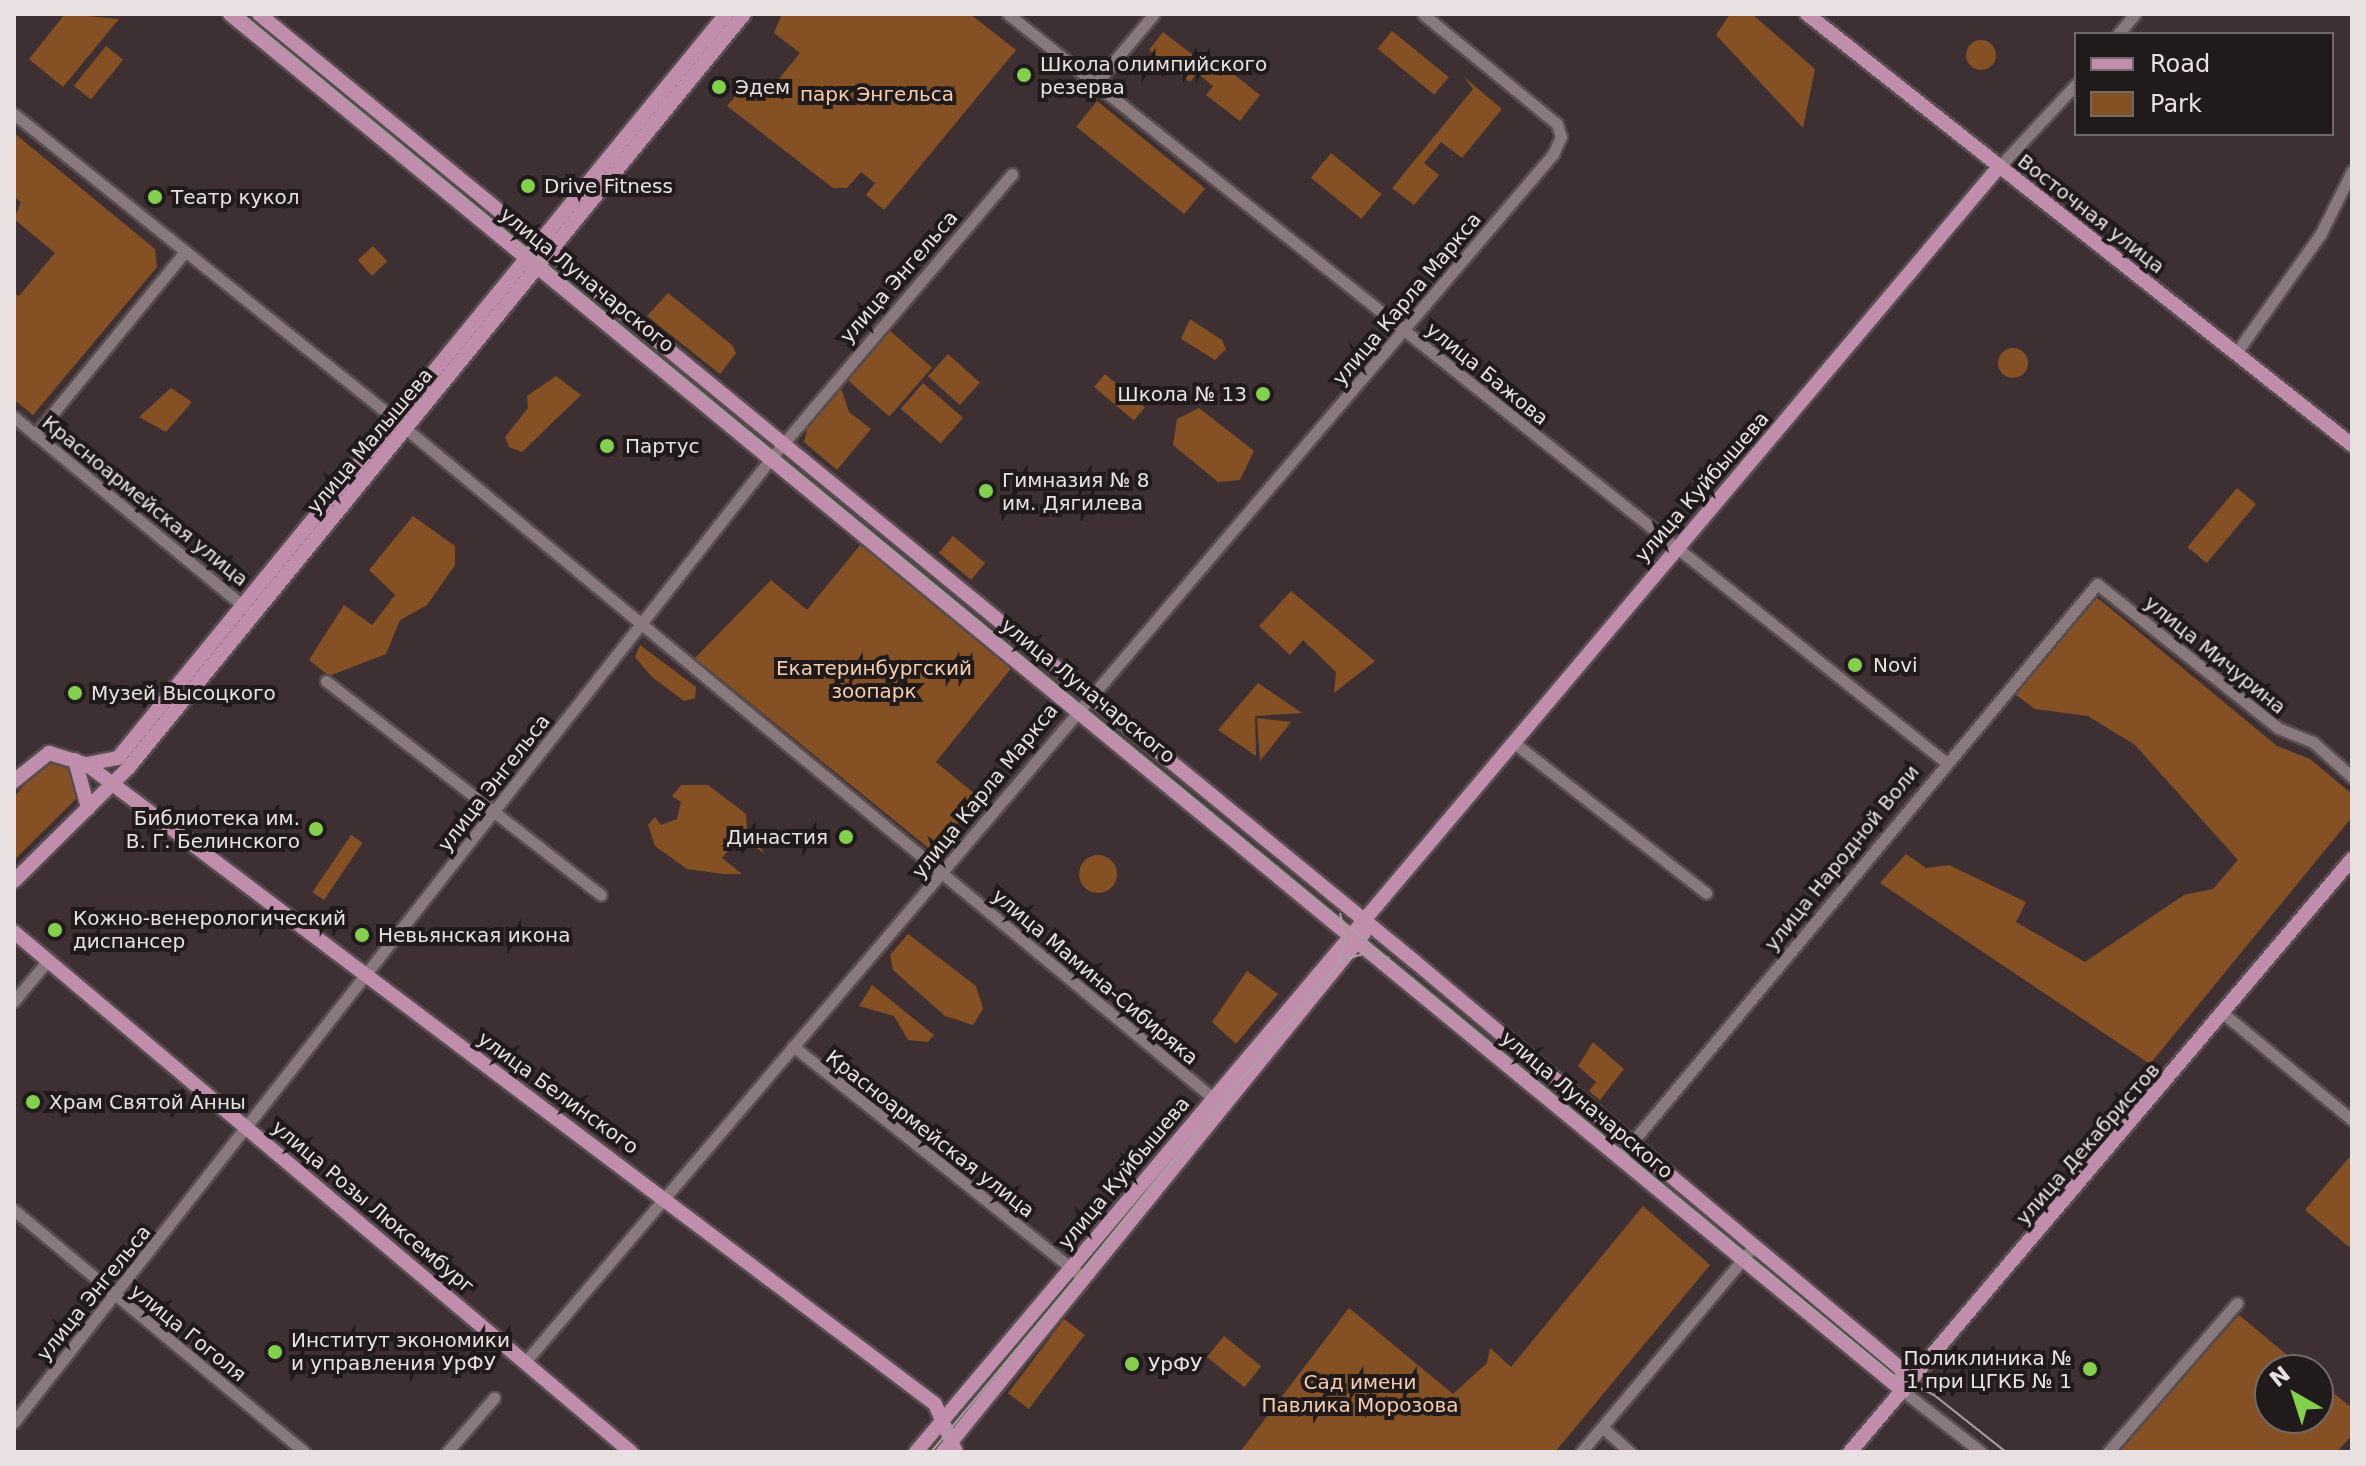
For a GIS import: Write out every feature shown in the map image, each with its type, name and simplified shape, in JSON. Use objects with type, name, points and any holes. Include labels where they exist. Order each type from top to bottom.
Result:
[{"type":"main road","name":"улица Луначарского","points":[[230,14],[1350,931],[1619,1158],[1900,1368],[1906,1388]]},
{"type":"main road","name":"улица Луначарского","points":[[259,14],[548,247],[1364,921],[1630,1144],[1748,1253]]},
{"type":"main road","name":"улица Малышева","points":[[548,247],[726,14]]},
{"type":"main road","name":"улица Малышева","points":[[86,764],[118,758],[248,609],[744,14]]},
{"type":"main road","name":"Восточная улица","points":[[1807,14],[2352,445]]},
{"type":"main road","name":"улица Куйбышева","points":[[916,1452],[1350,931],[1364,921],[1999,167]]},
{"type":"main road","name":"улица Малышева","points":[[15,880],[114,784],[248,609]]},
{"type":"main road","points":[[18,775],[42,755],[69,755],[84,774],[88,808]]},
{"type":"main road","name":"улица Белинского","points":[[69,755],[114,784],[935,1404],[954,1446]]},
{"type":"main road","name":"улица Декабристов","points":[[1850,1452],[2224,1014],[2352,859]]},
{"type":"main road","points":[[1363,942],[1364,921]]},
{"type":"main road","name":"улица Розы Люксембург","points":[[14,932],[631,1452]]},
{"type":"main road","name":"улица Куйбышева","points":[[943,1452],[954,1446],[1084,1278],[1363,942]]},
{"type":"street","name":"улица Бажова","points":[[1008,14],[1944,761]]},
{"type":"street","points":[[1096,83],[1154,14]]},
{"type":"street","name":"улица Карла Маркса","points":[[525,1362],[663,1196],[942,873],[1087,695],[1404,331],[1553,154],[1561,131],[1423,14]]},
{"type":"street","points":[[2120,32],[2135,14]]},
{"type":"street","name":"улица Куйбышева","points":[[1999,167],[2074,86]]},
{"type":"street","points":[[14,114],[185,252],[35,435]]},
{"type":"street","points":[[2236,353],[2320,235],[2352,171]]},
{"type":"street","name":"улица Энгельса","points":[[14,1422],[249,1128],[772,457],[1012,174]]},
{"type":"street","name":"улица Мамина-Сибиряка","points":[[185,252],[401,424],[1225,1108]]},
{"type":"street","name":"Красноармейская улица","points":[[14,417],[248,609]]},
{"type":"street","name":"улица Народной Воли","points":[[1619,1158],[1944,761],[2097,584]]},
{"type":"street","name":"улица Мичурина","points":[[2097,584],[2278,728],[2313,742],[2352,777]]},
{"type":"street","points":[[326,681],[601,895]]},
{"type":"street","points":[[1513,742],[1706,893]]},
{"type":"street","points":[[14,1001],[48,960]]},
{"type":"street","points":[[2224,1014],[2352,1120]]},
{"type":"street","name":"Красноармейская улица","points":[[793,1046],[1084,1278]]},
{"type":"street","name":"улица Гоголя","points":[[14,1210],[304,1452]]},
{"type":"street","points":[[1581,1452],[1748,1253]]},
{"type":"street","points":[[2108,1452],[2237,1303]]},
{"type":"street","name":"улица Луначарского","points":[[1906,1388],[1918,1403],[1981,1452]]},
{"type":"street","points":[[447,1452],[494,1398]]},
{"type":"street","points":[[1602,1427],[1630,1452]]},
{"type":"green space","points":[[65,14],[119,19],[63,87],[29,59]]},
{"type":"green space","name":"парк Энгельса","points":[[782,14],[970,14],[1016,50],[884,210],[866,195],[875,183],[861,172],[847,188],[833,188],[727,106],[744,86],[765,96],[800,53],[774,33]]},
{"type":"green space","points":[[1730,14],[1752,14],[1815,69],[1803,128],[1716,35]]},
{"type":"green space","points":[[1392,31],[1449,77],[1434,95],[1378,49]]},
{"type":"green space","points":[[1163,32],[1221,76],[1227,69],[1260,95],[1240,121],[1206,95],[1213,86],[1197,73],[1190,82],[1149,50]]},
{"type":"green space","points":[[1981,40],[1992,44],[1996,55],[1992,66],[1981,70],[1970,66],[1966,55],[1970,44]]},
{"type":"green space","points":[[106,46],[123,60],[91,99],[74,86]]},
{"type":"green space","points":[[1464,77],[1502,109],[1462,158],[1441,142],[1424,163],[1439,175],[1414,205],[1392,188],[1473,89]]},
{"type":"green space","points":[[1097,101],[1205,188],[1184,214],[1076,127]]},
{"type":"green space","points":[[14,133],[155,249],[157,267],[33,415],[14,400],[14,293],[19,296],[55,253],[14,219],[21,202],[14,197]]},
{"type":"green space","points":[[1331,153],[1382,194],[1361,219],[1311,178]]},
{"type":"green space","points":[[373,246],[387,261],[372,276],[358,260]]},
{"type":"green space","points":[[668,293],[732,345],[736,353],[720,374],[647,316]]},
{"type":"green space","points":[[1190,319],[1222,340],[1226,349],[1215,360],[1181,339]]},
{"type":"green space","points":[[889,330],[932,367],[889,416],[846,379]]},
{"type":"green space","points":[[2013,348],[2019,349],[2027,357],[2027,369],[2019,377],[2013,378],[2007,377],[1999,369],[1998,363],[1999,357],[2007,349]]},
{"type":"green space","points":[[948,354],[980,383],[960,405],[928,376]]},
{"type":"green space","points":[[1105,374],[1145,407],[1134,420],[1094,387]]},
{"type":"green space","points":[[556,376],[581,395],[522,452],[509,447],[505,437],[528,408],[527,396]]},
{"type":"green space","points":[[923,383],[963,418],[941,443],[901,409]]},
{"type":"green space","points":[[171,388],[192,402],[166,432],[139,417]]},
{"type":"green space","points":[[841,388],[849,412],[871,429],[837,470],[804,442],[808,426]]},
{"type":"green space","points":[[1199,408],[1254,451],[1240,480],[1218,482],[1173,445],[1177,419]]},
{"type":"green space","points":[[2237,488],[2256,504],[2207,563],[2188,547]]},
{"type":"green space","points":[[413,516],[455,546],[455,565],[427,605],[400,620],[386,654],[329,676],[309,660],[344,605],[372,625],[395,595],[369,570]]},
{"type":"green space","points":[[953,536],[985,563],[971,580],[939,553]]},
{"type":"green space","name":"Екатеринбургский зоопарк","points":[[861,544],[1013,666],[936,762],[976,795],[937,855],[695,658],[771,580],[807,610]]},
{"type":"green space","points":[[1291,591],[1375,661],[1334,693],[1336,672],[1303,640],[1290,655],[1259,626]]},
{"type":"green space","points":[[2090,599],[2099,599],[2277,746],[2310,759],[2352,794],[2352,817],[2150,1064],[1880,883],[1906,854],[1926,868],[1949,865],[2026,902],[2016,922],[2085,962],[2184,895],[2213,889],[2238,860],[2135,745],[2088,716],[2035,709],[2012,692]]},
{"type":"green space","points":[[640,645],[696,687],[695,698],[684,701],[652,677],[635,657]]},
{"type":"green space","points":[[1258,683],[1302,713],[1255,716],[1256,756],[1218,730]]},
{"type":"green space","points":[[1257,718],[1291,722],[1260,761]]},
{"type":"green space","points":[[58,761],[69,764],[78,797],[14,860],[14,797],[37,770]]},
{"type":"green space","points":[[681,785],[708,785],[746,814],[747,829],[765,854],[740,836],[722,858],[742,874],[724,874],[687,869],[655,846],[648,825],[655,817],[661,825],[677,819],[681,802],[672,796]]},
{"type":"green space","points":[[351,835],[363,843],[324,900],[312,892]]},
{"type":"green space","points":[[1098,855],[1111,861],[1117,874],[1111,887],[1098,893],[1085,887],[1079,874],[1085,861]]},
{"type":"green space","points":[[908,934],[976,986],[983,1009],[973,1025],[945,1016],[893,970],[890,955]]},
{"type":"green space","points":[[1247,971],[1278,994],[1236,1044],[1212,1022]]},
{"type":"green space","points":[[872,985],[934,1035],[928,1042],[908,1040],[894,1016],[859,1006]]},
{"type":"green space","points":[[1593,1042],[1624,1069],[1600,1100],[1589,1091],[1596,1082],[1578,1066]]},
{"type":"green space","points":[[2352,1154],[2352,1244],[2349,1247],[2305,1210]]},
{"type":"green space","name":"Сад имени Павлика Морозова","points":[[1643,1206],[1710,1265],[1555,1452],[1240,1452],[1349,1308],[1453,1394],[1487,1363],[1490,1348],[1511,1367]]},
{"type":"green space","points":[[2239,1315],[2286,1354],[2254,1354],[2254,1434],[2334,1434],[2334,1394],[2352,1408],[2352,1435],[2337,1452],[2117,1452]]},
{"type":"green space","points":[[1064,1319],[1085,1335],[1029,1409],[1008,1393]]},
{"type":"green space","points":[[1224,1336],[1261,1366],[1244,1387],[1207,1357]]},
{"type":"tram line","points":[[242,14],[1893,1375],[1934,1395],[2006,1452]]},
{"type":"tram line","points":[[931,1452],[1338,964],[1346,939],[1340,914]]},
{"type":"tram line","points":[[1339,961],[1364,954],[1389,958]]},
{"type":"place","name":"Школа олимпийского резерва","points":[[1024,75]]},
{"type":"place","name":"Эдем","points":[[719,87]]},
{"type":"place","name":"Drive Fitness","points":[[528,186]]},
{"type":"place","name":"Театр кукол","points":[[155,197]]},
{"type":"place","name":"Школа № 13","points":[[1263,394]]},
{"type":"place","name":"Партус","points":[[607,446]]},
{"type":"place","name":"Гимназия № 8 им. Дягилева","points":[[986,491]]},
{"type":"place","name":"Novi","points":[[1855,665]]},
{"type":"place","name":"Музей Высоцкого","points":[[75,693]]},
{"type":"place","name":"Библиотека им. В. Г. Белинского","points":[[316,829]]},
{"type":"place","name":"Династия","points":[[846,837]]},
{"type":"place","name":"Кожно-венерологический диспансер","points":[[55,930]]},
{"type":"place","name":"Невьянская икона","points":[[362,935]]},
{"type":"place","name":"Храм Святой Анны","points":[[33,1102]]},
{"type":"place","name":"Институт экономики и управления УрФУ","points":[[275,1352]]},
{"type":"place","name":"УрФУ","points":[[1132,1364]]},
{"type":"place","name":"Поликлиника № 1 при ЦГКБ № 1","points":[[2090,1369]]}]
